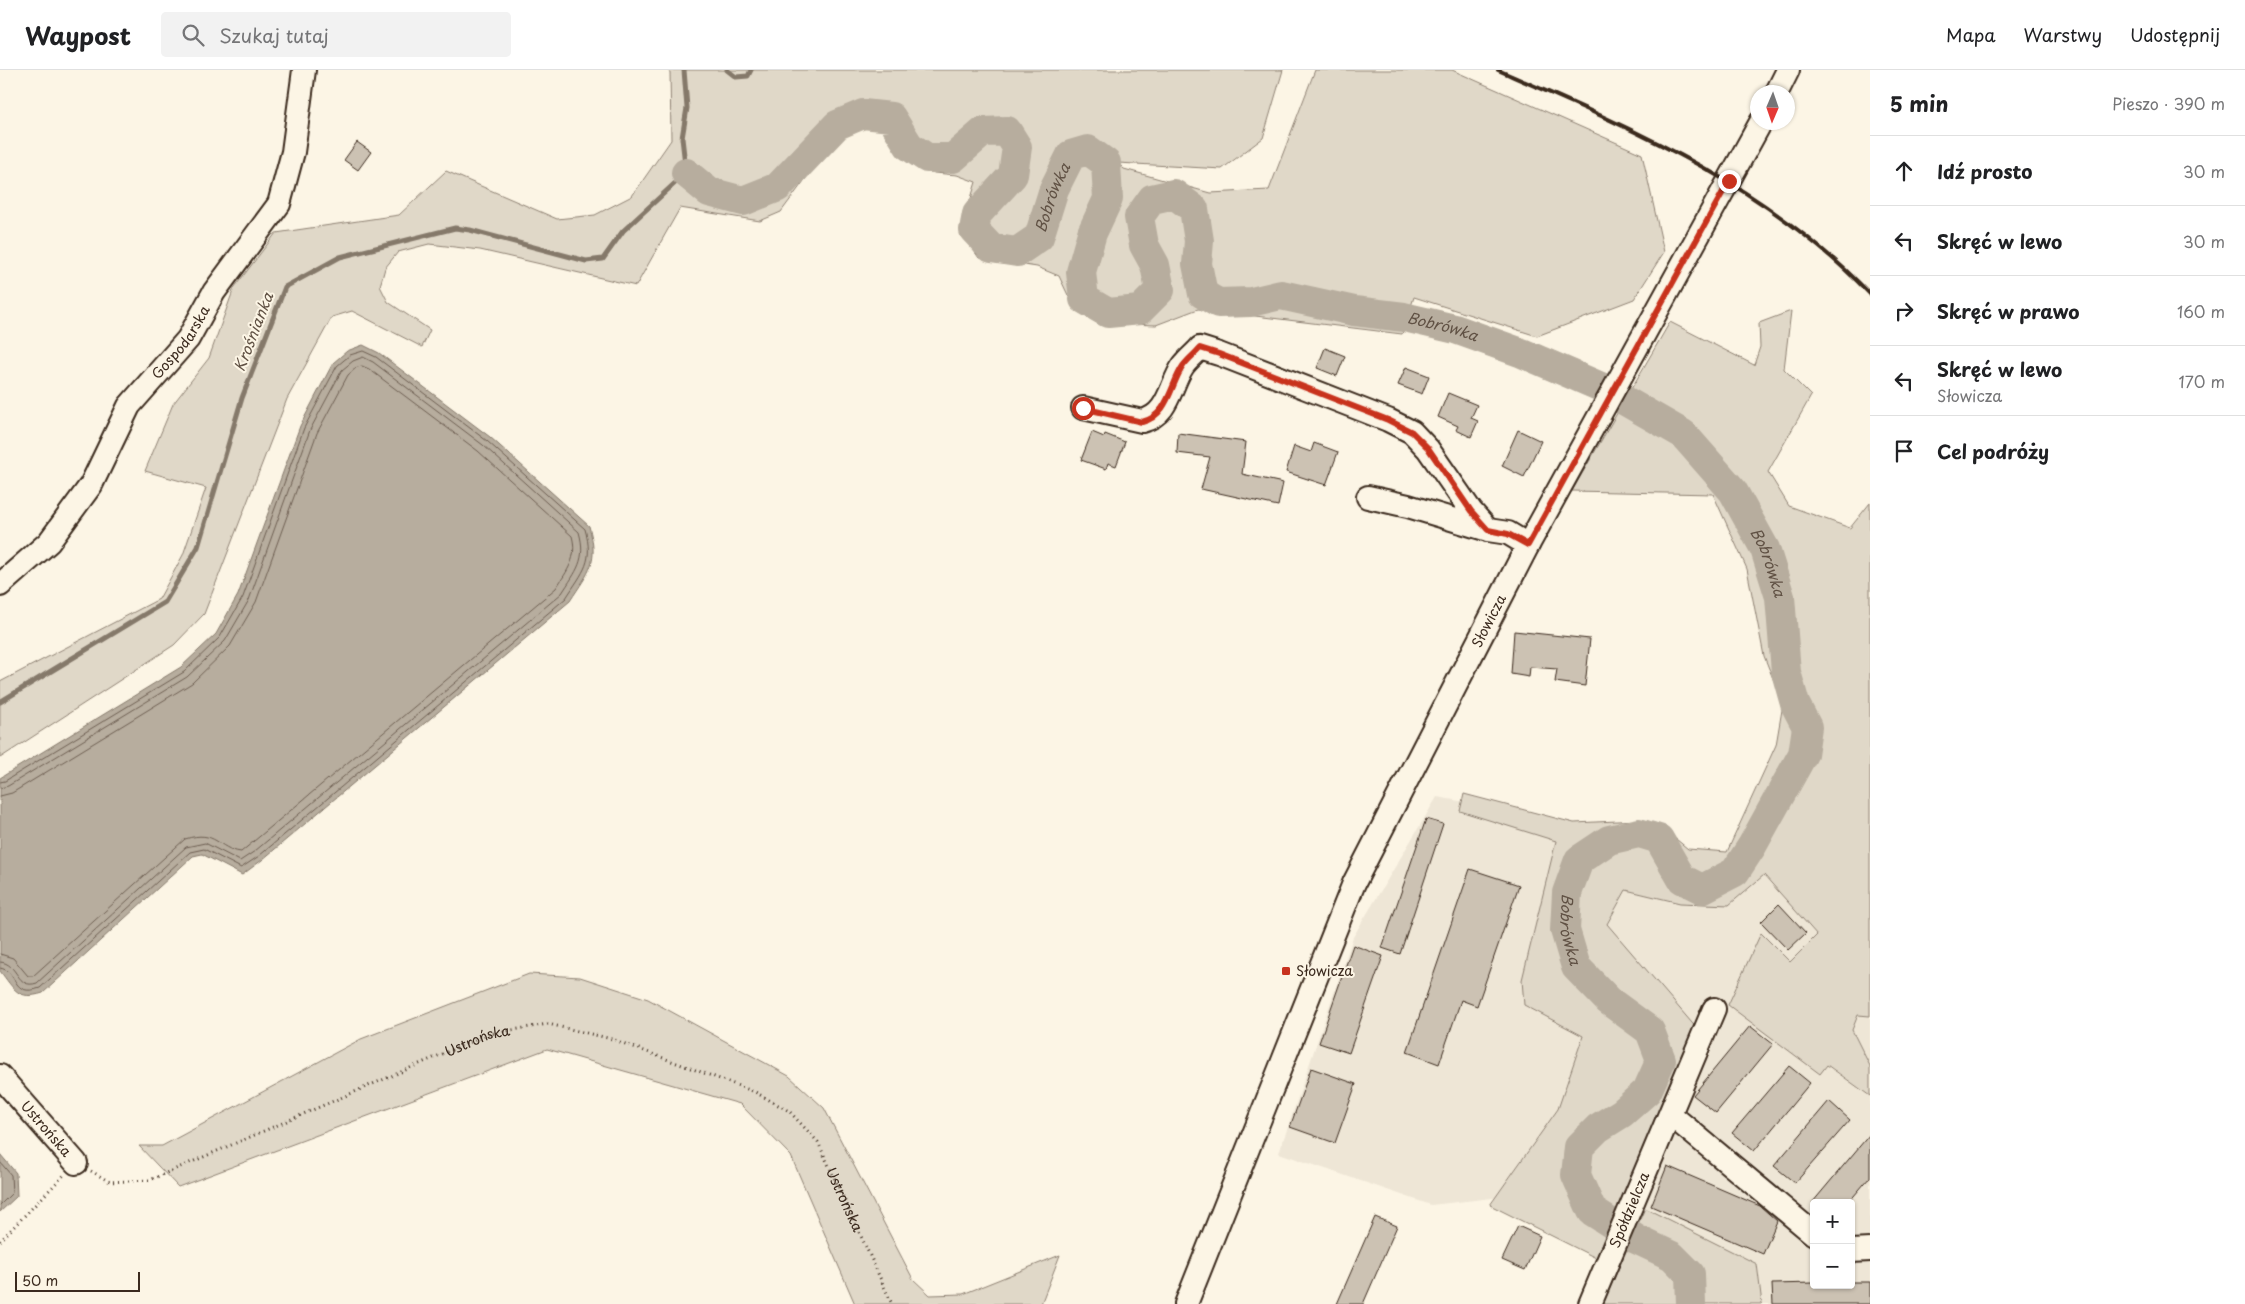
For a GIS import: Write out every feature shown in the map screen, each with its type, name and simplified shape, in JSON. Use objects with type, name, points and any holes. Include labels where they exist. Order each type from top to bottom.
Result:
[{"type":"street","name":"Gospodarska","points":[[0,585],[49,542],[91,485],[129,406],[188,339],[214,292],[278,204],[293,152],[304,70]]},
{"type":"street","points":[[1780,85],[1788,70]]},
{"type":"street","name":"Słowicza","points":[[1186,1304],[1354,883],[1528,545],[1757,130]]},
{"type":"street","points":[[1083,408],[1142,422],[1152,419],[1163,409],[1184,365],[1200,348],[1388,420],[1412,432],[1428,448],[1471,511],[1488,530]]},
{"type":"street","points":[[1368,497],[1408,506],[1488,530],[1508,534],[1528,545]]},
{"type":"street","name":"Spółdzielcza","points":[[1590,1304],[1714,1009]]},
{"type":"street","name":"Ustrońska","points":[[0,1076],[76,1163]]},
{"type":"street","points":[[1671,1115],[1810,1231]]},
{"type":"street","points":[[1855,1251],[1870,1250]]},
{"type":"path","name":"Ustrońska","points":[[76,1163],[110,1182],[150,1180],[489,1034],[548,1024],[612,1039],[755,1092],[789,1111],[818,1142],[892,1304]]},
{"type":"path","points":[[0,1241],[76,1163]]},
{"type":"shaded area","points":[[670,70],[1283,70],[1263,138],[1222,169],[1118,163],[1124,169],[1210,193],[1269,190],[1315,70],[1452,70],[1642,154],[1664,252],[1634,299],[1537,336],[1414,297],[1402,334],[1198,309],[1156,325],[1098,323],[1075,310],[1059,276],[1037,267],[979,258],[967,241],[964,221],[976,182],[957,175],[934,173],[912,161],[886,127],[864,124],[841,131],[781,212],[760,221],[680,208],[636,286],[480,250],[429,244],[398,252],[385,268],[380,286],[388,302],[430,330],[422,347],[352,311],[332,317],[287,399],[204,614],[174,645],[0,758],[0,682],[159,599],[183,555],[206,488],[145,471],[173,404],[209,358],[234,288],[276,233],[399,215],[446,171],[557,219],[595,215],[632,196],[671,140]]},
{"type":"shaded area","points":[[1791,311],[1784,369],[1811,396],[1768,472],[1789,506],[1850,528],[1870,503],[1870,1016],[1858,1015],[1852,1030],[1870,1066],[1870,1096],[1827,1065],[1820,1074],[1728,1005],[1761,933],[1790,962],[1817,935],[1764,875],[1729,905],[1680,903],[1626,890],[1607,924],[1698,1030],[1596,1258],[1490,1205],[1558,1109],[1583,1036],[1524,1005],[1522,980],[1556,841],[1460,811],[1464,794],[1574,823],[1639,820],[1664,829],[1688,849],[1727,852],[1776,745],[1783,704],[1764,656],[1747,569],[1713,494],[1572,491],[1670,322],[1754,365],[1760,347],[1759,323]]},
{"type":"shaded area","points":[[1437,797],[1476,804],[1567,837],[1532,937],[1613,1055],[1545,1192],[1431,1205],[1279,1153],[1353,937]]},
{"type":"shaded area","points":[[1764,875],[1817,935],[1790,962],[1762,934],[1819,1074],[1826,1065],[1870,1096],[1870,1304],[1762,1304],[1757,1264],[1622,1199],[1607,924],[1626,890],[1680,903]]},
{"type":"shaded area","points":[[529,974],[580,977],[648,999],[789,1076],[824,1108],[913,1279],[930,1295],[963,1294],[1060,1255],[1041,1304],[855,1304],[791,1156],[740,1104],[547,1049],[178,1187],[139,1146],[162,1146],[361,1039]]},
{"type":"shaded area","points":[[1858,1015],[1870,1016],[1870,1066],[1852,1030]]},
{"type":"shaded area","points":[[1645,1208],[1757,1264],[1762,1304],[1603,1304]]},
{"type":"water","points":[[363,345],[379,353],[490,437],[589,526],[593,549],[591,566],[570,601],[242,875],[202,854],[193,856],[43,993],[28,995],[17,992],[0,971],[0,778],[181,667],[216,634],[238,595],[300,426],[333,363],[347,351]]},
{"type":"water","points":[[0,1154],[16,1173],[17,1196],[0,1212]]},
{"type":"building","points":[[357,142],[371,152],[358,170],[344,160]]},
{"type":"building","points":[[1325,348],[1345,356],[1337,376],[1317,368]]},
{"type":"building","points":[[1406,367],[1429,376],[1422,394],[1398,385]]},
{"type":"building","points":[[1448,393],[1477,405],[1471,418],[1478,421],[1471,437],[1456,430],[1458,426],[1438,417]]},
{"type":"building","points":[[1518,430],[1541,441],[1524,477],[1502,466]]},
{"type":"building","points":[[1092,432],[1104,437],[1105,434],[1125,442],[1116,466],[1108,463],[1106,469],[1081,460]]},
{"type":"building","points":[[1178,433],[1246,442],[1242,474],[1283,483],[1278,506],[1201,489],[1210,457],[1177,453]]},
{"type":"building","points":[[1314,443],[1338,452],[1326,485],[1286,472],[1294,446],[1311,452]]},
{"type":"building","points":[[1514,631],[1590,639],[1585,686],[1555,682],[1557,669],[1530,667],[1529,677],[1511,674]]},
{"type":"building","points":[[1426,819],[1443,824],[1400,954],[1382,948]]},
{"type":"building","points":[[1470,869],[1519,885],[1477,1006],[1461,1000],[1439,1064],[1407,1052]]},
{"type":"building","points":[[1779,904],[1806,933],[1788,950],[1761,922]]},
{"type":"building","points":[[1353,945],[1383,956],[1349,1053],[1319,1043]]},
{"type":"building","points":[[1750,1026],[1773,1044],[1716,1113],[1693,1095]]},
{"type":"building","points":[[1789,1066],[1810,1083],[1754,1151],[1732,1133]]},
{"type":"building","points":[[1311,1068],[1356,1084],[1335,1143],[1290,1127]]},
{"type":"building","points":[[1829,1101],[1850,1120],[1795,1183],[1774,1166]]},
{"type":"building","points":[[1870,1134],[1870,1177],[1851,1199],[1815,1199]]},
{"type":"building","points":[[1667,1166],[1760,1206],[1777,1221],[1763,1254],[1651,1206]]},
{"type":"building","points":[[1375,1217],[1397,1226],[1363,1304],[1337,1304]]},
{"type":"building","points":[[1518,1226],[1540,1236],[1525,1270],[1502,1260]]},
{"type":"building","points":[[1855,1282],[1870,1282],[1870,1304],[1773,1304],[1772,1284],[1810,1283],[1810,1289],[1855,1289]]},
{"type":"waterway","name":"Krośnianka","points":[[0,702],[165,602],[198,547],[242,398],[285,287],[340,257],[455,228],[470,230],[586,261],[603,259],[623,231],[686,173],[682,138],[687,108],[684,70]]},
{"type":"waterway","name":"Bobrówka","points":[[727,70],[736,77],[748,76],[751,70]]},
{"type":"waterway","name":"Bobrówka","points":[[686,173],[709,192],[743,201],[778,187],[837,125],[863,114],[891,117],[909,146],[927,158],[953,158],[983,132],[1007,131],[1017,147],[1013,175],[977,214],[974,230],[991,248],[1017,252],[1039,237],[1054,189],[1071,155],[1088,150],[1106,163],[1108,199],[1092,233],[1081,272],[1084,299],[1108,313],[1140,310],[1160,290],[1155,265],[1144,245],[1139,217],[1152,199],[1174,194],[1194,209],[1199,241],[1197,264],[1203,294],[1218,303],[1251,302],[1281,295],[1354,311],[1404,317],[1455,329],[1522,353],[1601,387],[1683,434],[1733,491],[1765,549],[1780,597],[1786,672],[1795,704],[1807,727],[1803,754],[1752,846],[1735,872],[1702,889],[1682,879],[1659,839],[1639,833],[1609,840],[1579,860],[1567,893],[1565,930],[1576,967],[1609,1001],[1650,1031],[1661,1060],[1647,1091],[1622,1113],[1598,1128],[1579,1147],[1576,1175],[1592,1211],[1636,1239],[1672,1256],[1690,1274],[1691,1304]]},
{"type":"railway","points":[[1498,70],[1648,138],[1696,163],[1786,221],[1829,255],[1870,294]]},
{"type":"place","name":"Słowicza","points":[[1286,971]]},
{"type":"route","points":[[1083,408],[1142,422],[1152,419],[1163,409],[1184,365],[1200,348],[1252,366],[1388,420],[1412,432],[1428,448],[1471,511],[1488,530],[1508,534],[1528,545],[1729,181]]}]
